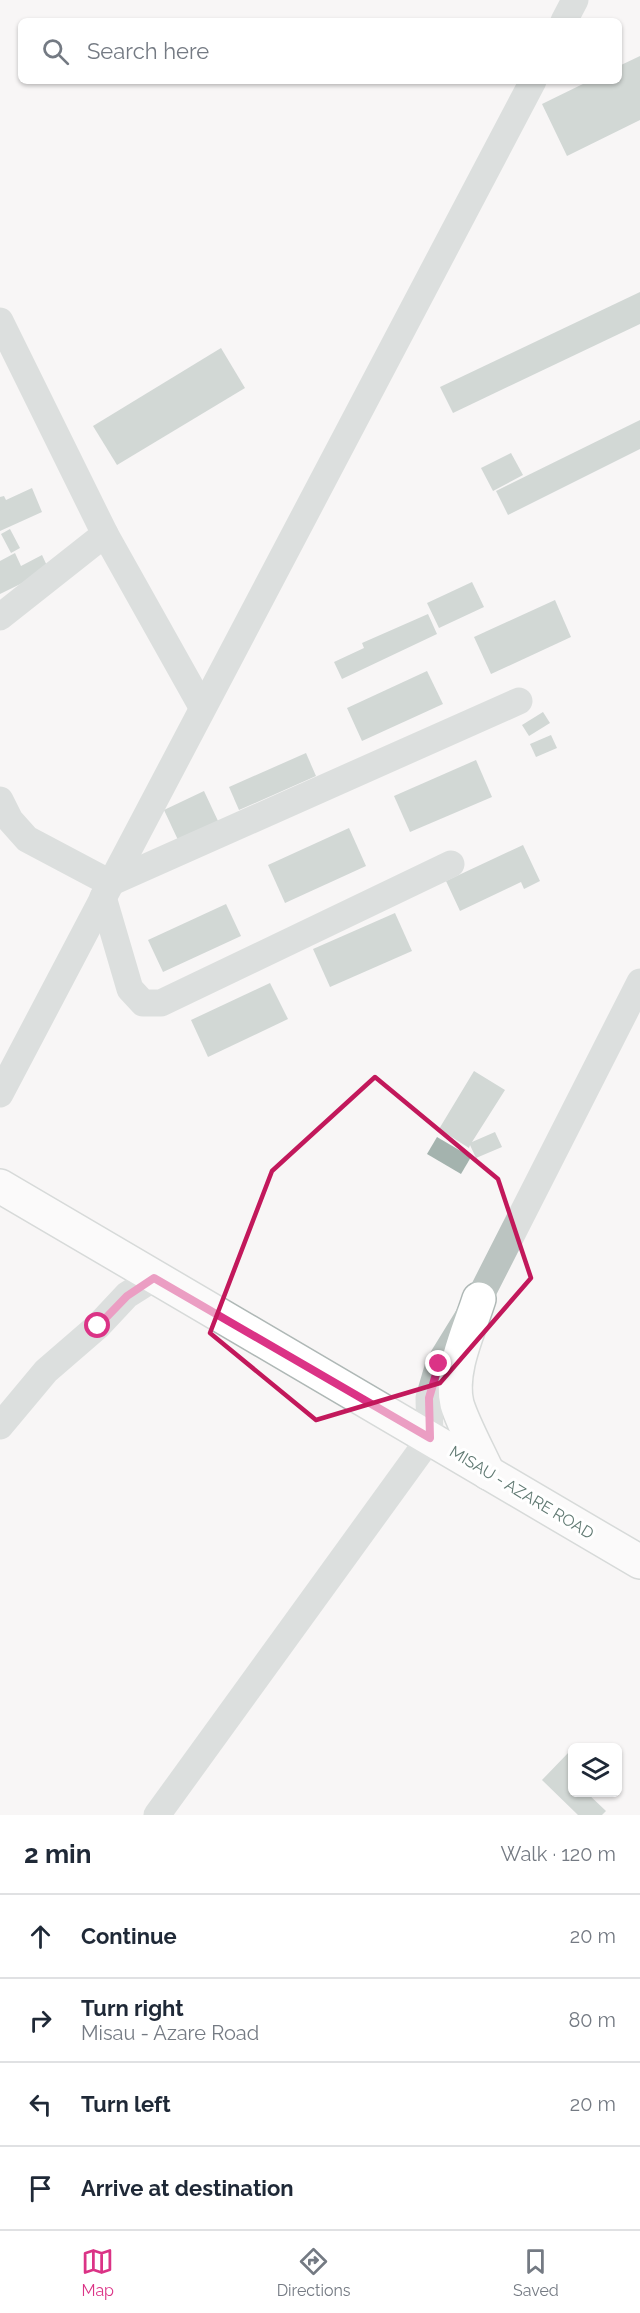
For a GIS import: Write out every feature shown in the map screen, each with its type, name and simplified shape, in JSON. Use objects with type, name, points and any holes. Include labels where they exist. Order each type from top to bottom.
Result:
[{"type":"main road","name":"MISAU - AZARE ROAD","points":[[0,1186],[640,1562]]},
{"type":"main road","points":[[479,1299],[458,1369],[455,1388],[458,1406],[488,1473]]},
{"type":"street","points":[[566,18],[575,0]]},
{"type":"street","points":[[0,1094],[531,84]]},
{"type":"street","points":[[0,321],[105,534],[202,707]]},
{"type":"street","points":[[0,617],[105,534]]},
{"type":"street","points":[[106,890],[519,701]]},
{"type":"street","points":[[0,800],[10,820],[27,839],[106,890],[130,988],[143,1003],[161,1004],[451,864]]},
{"type":"street","points":[[157,1815],[430,1438],[429,1398],[439,1364],[479,1299],[636,1000]]},
{"type":"street","points":[[0,1426],[46,1371],[98,1326],[127,1296],[154,1278]]},
{"type":"highlighted area","points":[[375,1077],[498,1179],[531,1278],[440,1383],[316,1420],[210,1333],[272,1171]]},
{"type":"building","points":[[640,56],[640,120],[567,156],[542,104],[583,84],[622,84],[622,65]]},
{"type":"building","points":[[640,292],[640,324],[453,413],[440,387]]},
{"type":"building","points":[[221,348],[245,388],[117,465],[93,426]]},
{"type":"building","points":[[640,420],[640,449],[508,515],[496,491]]},
{"type":"building","points":[[511,453],[523,475],[493,491],[481,468]]},
{"type":"building","points":[[32,488],[42,512],[0,531],[0,497],[4,496],[6,500]]},
{"type":"building","points":[[10,529],[20,548],[11,553],[1,534]]},
{"type":"building","points":[[15,553],[21,566],[42,555],[49,570],[0,594],[0,561]]},
{"type":"building","points":[[472,582],[484,607],[439,628],[427,603]]},
{"type":"building","points":[[555,600],[571,637],[491,674],[474,637]]},
{"type":"building","points":[[428,614],[437,634],[342,679],[334,662],[364,648],[362,643]]},
{"type":"building","points":[[427,671],[443,704],[362,741],[347,708]]},
{"type":"building","points":[[543,712],[550,723],[529,736],[522,725]]},
{"type":"building","points":[[551,735],[557,748],[536,757],[530,744]]},
{"type":"building","points":[[306,753],[316,776],[239,810],[229,787]]},
{"type":"building","points":[[476,760],[492,797],[410,832],[394,796]]},
{"type":"building","points":[[204,791],[218,821],[178,840],[164,810]]},
{"type":"building","points":[[349,828],[366,866],[285,903],[268,865]]},
{"type":"building","points":[[523,845],[540,881],[524,889],[521,882],[460,911],[446,881]]},
{"type":"building","points":[[226,904],[241,936],[163,972],[148,940]]},
{"type":"building","points":[[395,913],[412,951],[330,987],[313,949]]},
{"type":"building","points":[[270,983],[288,1019],[208,1057],[191,1020]]},
{"type":"building","points":[[474,1071],[505,1090],[472,1142],[495,1132],[502,1147],[476,1158],[470,1145],[469,1148],[439,1129]]},
{"type":"building","points":[[437,1137],[471,1157],[461,1174],[427,1154]]},
{"type":"building","points":[[568,1753],[568,1797],[591,1797],[606,1811],[602,1815],[578,1815],[542,1780]]},
{"type":"route","points":[[98,1326],[127,1296],[154,1278],[430,1438],[429,1398],[439,1364]]}]
